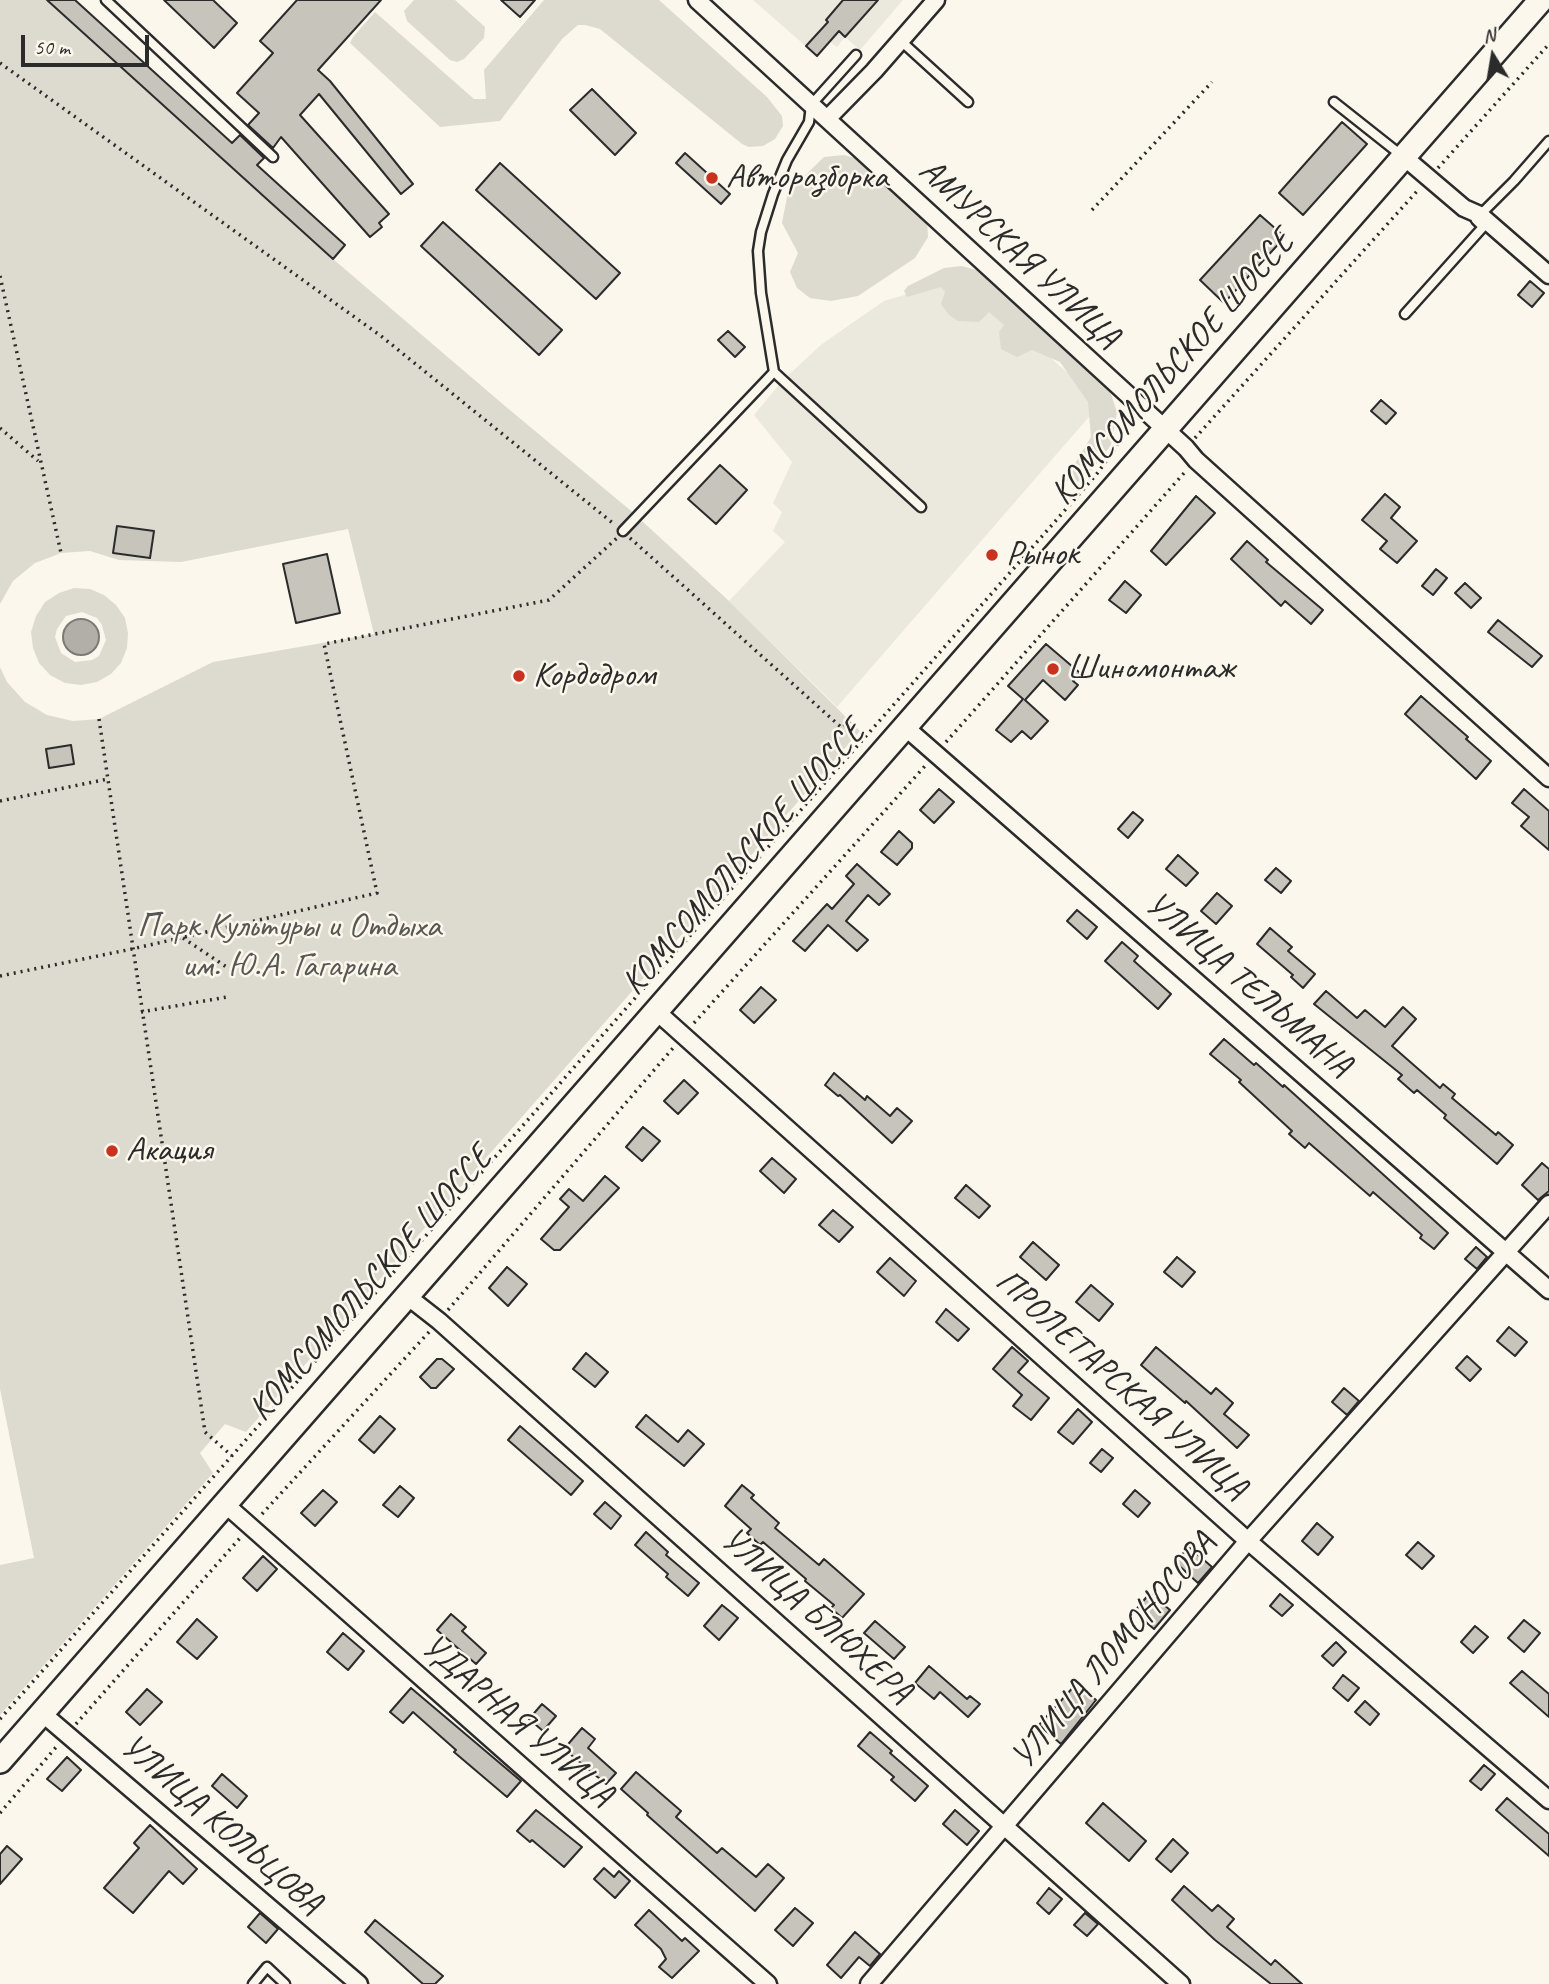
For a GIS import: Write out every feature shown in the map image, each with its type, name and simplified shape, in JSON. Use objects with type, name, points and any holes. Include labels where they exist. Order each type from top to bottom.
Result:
[{"type":"main road","name":"КОМСОМОЛЬСКОЕ ШОССЕ","points":[[0,1761],[1541,0]]},
{"type":"street","name":"АМУРСКАЯ УЛИЦА","points":[[697,0],[1191,454],[1549,778]]},
{"type":"street","points":[[827,119],[874,71],[936,0]]},
{"type":"street","points":[[1404,157],[1464,208],[1480,215],[1549,275]]},
{"type":"street","name":"УЛИЦА ТЕЛЬМАНА","points":[[905,727],[1549,1290]]},
{"type":"street","name":"ПРОЛЕТАРСКАЯ УЛИЦА","points":[[656,1012],[1248,1541],[1549,1800]]},
{"type":"street","name":"УЛИЦА ЛОМОНОСОВА","points":[[869,1984],[1248,1541],[1549,1204]]},
{"type":"street","name":"УЛИЦА БЛЮХЕРА","points":[[407,1296],[439,1321],[1181,1984]]},
{"type":"street","name":"УДАРНАЯ УЛИЦА","points":[[225,1504],[768,1984]]},
{"type":"street","name":"УЛИЦА КОЛЬЦОВА","points":[[42,1713],[359,1984]]},
{"type":"lane","points":[[106,0],[273,157]]},
{"type":"lane","points":[[901,41],[968,102]]},
{"type":"lane","points":[[856,55],[811,105],[809,122],[787,160],[769,205],[758,251],[761,293],[774,372],[920,507]]},
{"type":"lane","points":[[1334,102],[1404,157]]},
{"type":"lane","points":[[1480,215],[1549,141]]},
{"type":"lane","points":[[1405,314],[1483,227],[1464,208]]},
{"type":"lane","points":[[623,531],[774,372]]},
{"type":"lane","points":[[253,1984],[267,1967],[285,1984]]},
{"type":"path","points":[[0,1813],[250,1527],[439,1321],[682,1036],[935,754],[1429,178],[1549,44]]},
{"type":"path","points":[[0,63],[381,336],[623,531],[842,728],[850,721]]},
{"type":"path","points":[[1092,210],[1212,82]]},
{"type":"path","points":[[0,276],[61,552]]},
{"type":"path","points":[[0,1719],[1096,475],[1115,449],[1125,429],[1126,413]]},
{"type":"path","points":[[0,428],[40,462]]},
{"type":"path","points":[[0,976],[183,938],[377,893],[324,644],[549,600],[623,531]]},
{"type":"path","points":[[99,719],[205,1432],[233,1457]]},
{"type":"path","points":[[0,801],[108,779]]},
{"type":"path","points":[[183,938],[228,968]]},
{"type":"path","points":[[142,1012],[227,997]]},
{"type":"shaded area","points":[[753,0],[903,0],[860,50],[845,37],[837,47],[830,42],[817,56]]},
{"type":"shaded area","points":[[962,278],[1101,403],[837,707],[729,601],[785,542],[773,531],[782,512],[773,503],[792,462],[754,415],[782,381],[822,344],[884,301]]},
{"type":"shaded area","points":[[81,619],[94,624],[99,637],[94,650],[81,655],[68,650],[63,637],[68,624]]},
{"type":"green space","name":"Парк Культуры и Отдыха им. Ю.А. Гагарина","points":[[0,0],[47,0],[333,259],[630,510],[729,601],[860,731],[246,1432],[225,1424],[200,1453],[213,1473],[0,1715],[0,1565],[34,1558],[0,1389],[0,667],[7,682],[25,702],[47,715],[73,721],[99,719],[213,662],[374,634],[348,529],[181,562],[119,560],[90,551],[61,553],[35,563],[13,581],[0,604]]},
{"type":"green space","points":[[414,0],[455,0],[485,27],[484,38],[464,59],[457,62],[450,60],[407,21],[404,11]]},
{"type":"green space","points":[[544,0],[659,0],[767,97],[782,116],[783,126],[775,139],[763,146],[749,147],[742,144],[600,29],[578,25],[562,39],[500,121],[440,127],[350,43],[375,12],[474,99],[486,99],[484,70]]},
{"type":"green space","points":[[844,155],[858,159],[927,220],[928,237],[915,258],[858,296],[831,301],[810,298],[797,288],[790,272],[798,253],[782,223],[788,192],[824,157]]},
{"type":"green space","points":[[962,266],[976,270],[1109,388],[1117,412],[1111,445],[1084,480],[1074,483],[1065,480],[1091,437],[1088,402],[1060,362],[1032,350],[1017,357],[1001,349],[999,332],[1004,325],[989,312],[979,322],[958,321],[949,315],[941,304],[945,292],[941,287],[907,297],[904,291],[908,286],[944,268]]},
{"type":"green space","points":[[74,588],[90,589],[104,595],[116,605],[125,618],[127,648],[121,663],[111,674],[97,682],[81,685],[65,683],[50,675],[39,663],[31,632],[36,616],[45,602]],"holes":[[[82,612],[97,618],[106,640],[99,656],[92,660],[75,662],[61,653],[55,637],[66,616]]]},
{"type":"building","points":[[47,0],[75,0],[232,143],[240,135],[264,158],[257,165],[345,245],[333,259]]},
{"type":"building","points":[[164,0],[213,0],[237,23],[214,48]]},
{"type":"building","points":[[297,0],[381,0],[318,70],[330,81],[413,184],[401,194],[319,94],[300,115],[389,214],[379,223],[382,227],[370,237],[281,137],[273,148],[248,125],[259,113],[237,93],[273,53],[260,41]]},
{"type":"building","points":[[501,0],[535,0],[520,17]]},
{"type":"building","points":[[843,0],[878,0],[845,37],[839,31],[817,56],[806,46],[828,22],[826,20]]},
{"type":"building","points":[[592,89],[636,133],[615,155],[570,110]]},
{"type":"building","points":[[1342,122],[1367,144],[1303,215],[1279,193]]},
{"type":"building","points":[[685,153],[730,194],[721,204],[676,163]]},
{"type":"building","points":[[500,163],[620,273],[596,299],[476,190]]},
{"type":"building","points":[[1260,215],[1285,237],[1224,303],[1200,280]]},
{"type":"building","points":[[443,222],[562,330],[539,355],[421,246]]},
{"type":"building","points":[[1530,281],[1544,293],[1532,307],[1518,295]]},
{"type":"building","points":[[728,331],[745,347],[735,357],[718,340]]},
{"type":"building","points":[[1381,400],[1396,413],[1386,424],[1371,411]]},
{"type":"building","points":[[720,465],[747,490],[716,524],[688,499]]},
{"type":"building","points":[[1385,494],[1400,507],[1391,518],[1417,541],[1397,563],[1380,549],[1387,541],[1362,520]]},
{"type":"building","points":[[1196,496],[1215,513],[1166,565],[1151,551]]},
{"type":"building","points":[[117,526],[154,531],[150,558],[113,553]]},
{"type":"building","points":[[1247,541],[1268,560],[1266,562],[1323,610],[1311,624],[1285,601],[1281,606],[1231,559]]},
{"type":"building","points":[[327,554],[340,613],[296,623],[283,564]]},
{"type":"building","points":[[1436,569],[1447,578],[1433,595],[1422,586]]},
{"type":"building","points":[[1125,581],[1141,595],[1126,613],[1109,600]]},
{"type":"building","points":[[1465,583],[1481,598],[1471,608],[1455,593]]},
{"type":"building","points":[[1498,620],[1542,656],[1532,667],[1488,632]]},
{"type":"building","points":[[1046,644],[1080,673],[1073,681],[1078,685],[1065,700],[1043,680],[1025,700],[1048,721],[1031,739],[1022,731],[1011,742],[996,730],[1023,699],[1008,686]]},
{"type":"building","points":[[1421,696],[1491,761],[1476,779],[1405,714]]},
{"type":"building","points":[[71,745],[74,764],[49,768],[46,749]]},
{"type":"building","points":[[939,789],[954,802],[934,823],[920,810]]},
{"type":"building","points":[[1524,789],[1549,811],[1549,850],[1521,826],[1529,817],[1512,803]]},
{"type":"building","points":[[1133,812],[1143,820],[1128,838],[1118,829]]},
{"type":"building","points":[[899,831],[912,843],[912,848],[897,865],[881,852]]},
{"type":"building","points":[[1178,855],[1198,873],[1186,886],[1166,869]]},
{"type":"building","points":[[857,864],[890,894],[879,905],[868,895],[846,921],[868,940],[857,951],[828,925],[805,951],[793,941],[827,904],[832,909],[854,884],[846,876]]},
{"type":"building","points":[[1276,868],[1291,881],[1281,893],[1265,880]]},
{"type":"building","points":[[1217,893],[1232,906],[1216,924],[1201,911]]},
{"type":"building","points":[[1077,910],[1097,927],[1087,939],[1067,921]]},
{"type":"building","points":[[1270,928],[1292,947],[1288,951],[1315,974],[1303,988],[1291,977],[1293,975],[1257,944]]},
{"type":"building","points":[[1122,942],[1138,956],[1134,961],[1171,994],[1158,1009],[1105,961]]},
{"type":"building","points":[[761,987],[776,1000],[754,1023],[740,1010]]},
{"type":"building","points":[[1326,991],[1357,1018],[1365,1010],[1385,1027],[1403,1007],[1416,1019],[1392,1046],[1440,1088],[1443,1084],[1455,1094],[1452,1098],[1496,1135],[1498,1132],[1513,1145],[1497,1164],[1444,1118],[1446,1115],[1417,1090],[1414,1093],[1398,1079],[1402,1075],[1314,1004]]},
{"type":"building","points":[[1224,1039],[1254,1065],[1256,1063],[1283,1087],[1284,1085],[1448,1233],[1434,1249],[1373,1192],[1370,1196],[1309,1143],[1305,1148],[1289,1134],[1292,1131],[1239,1082],[1241,1080],[1210,1054]]},
{"type":"building","points":[[834,1073],[865,1100],[867,1096],[890,1116],[897,1108],[912,1121],[892,1143],[840,1095],[825,1085]]},
{"type":"building","points":[[684,1080],[698,1093],[678,1114],[664,1101]]},
{"type":"building","points":[[643,1127],[660,1141],[642,1161],[626,1147]]},
{"type":"building","points":[[772,1158],[796,1179],[784,1193],[760,1171]]},
{"type":"building","points":[[1542,1163],[1549,1169],[1549,1191],[1538,1200],[1522,1185]]},
{"type":"building","points":[[605,1176],[619,1188],[560,1250],[554,1250],[541,1239],[569,1207],[560,1199],[569,1189],[583,1201]]},
{"type":"building","points":[[966,1185],[990,1206],[979,1218],[955,1198]]},
{"type":"building","points":[[833,1210],[853,1227],[839,1242],[819,1225]]},
{"type":"building","points":[[1033,1242],[1059,1265],[1046,1280],[1020,1257]]},
{"type":"building","points":[[1476,1247],[1487,1257],[1477,1269],[1465,1259]]},
{"type":"building","points":[[1177,1257],[1195,1272],[1182,1287],[1164,1272]]},
{"type":"building","points":[[890,1258],[916,1281],[904,1296],[877,1272]]},
{"type":"building","points":[[507,1267],[527,1284],[508,1306],[489,1288]]},
{"type":"building","points":[[1091,1285],[1113,1304],[1099,1321],[1076,1302]]},
{"type":"building","points":[[946,1309],[969,1329],[958,1341],[936,1322]]},
{"type":"building","points":[[1509,1327],[1527,1342],[1515,1356],[1497,1341]]},
{"type":"building","points":[[1012,1347],[1028,1361],[1018,1372],[1049,1398],[1031,1420],[1013,1406],[1022,1395],[993,1369]]},
{"type":"building","points":[[1156,1347],[1211,1394],[1216,1388],[1233,1403],[1224,1414],[1249,1435],[1237,1448],[1186,1401],[1185,1403],[1141,1365]]},
{"type":"building","points":[[586,1353],[608,1372],[595,1387],[573,1369]]},
{"type":"building","points":[[1467,1356],[1481,1369],[1470,1381],[1456,1368]]},
{"type":"building","points":[[437,1359],[442,1359],[454,1369],[436,1388],[431,1388],[420,1377]]},
{"type":"building","points":[[1344,1388],[1359,1401],[1347,1415],[1332,1402]]},
{"type":"building","points":[[1078,1409],[1092,1422],[1073,1444],[1058,1432]]},
{"type":"building","points":[[646,1415],[678,1442],[688,1430],[704,1444],[684,1466],[636,1427]]},
{"type":"building","points":[[380,1416],[395,1429],[374,1453],[359,1440]]},
{"type":"building","points":[[520,1426],[583,1481],[571,1495],[508,1440]]},
{"type":"building","points":[[1102,1449],[1113,1458],[1101,1472],[1090,1463]]},
{"type":"building","points":[[742,1485],[754,1495],[751,1498],[779,1523],[775,1528],[819,1565],[824,1559],[864,1594],[842,1618],[831,1608],[834,1605],[805,1581],[806,1579],[763,1542],[760,1545],[747,1533],[751,1529],[725,1506]]},
{"type":"building","points":[[400,1486],[414,1498],[398,1517],[383,1505]]},
{"type":"building","points":[[323,1490],[337,1502],[315,1526],[301,1513]]},
{"type":"building","points":[[1135,1490],[1150,1503],[1138,1517],[1123,1504]]},
{"type":"building","points":[[605,1502],[621,1516],[611,1529],[594,1514]]},
{"type":"building","points":[[1317,1523],[1333,1537],[1318,1555],[1302,1541]]},
{"type":"building","points":[[646,1532],[668,1552],[666,1555],[699,1583],[688,1596],[635,1545]]},
{"type":"building","points":[[1418,1542],[1434,1556],[1422,1569],[1406,1555]]},
{"type":"building","points":[[1189,1547],[1212,1567],[1198,1583],[1175,1562]]},
{"type":"building","points":[[263,1556],[277,1569],[257,1591],[243,1578]]},
{"type":"building","points":[[1150,1593],[1170,1610],[1154,1629],[1134,1612]]},
{"type":"building","points":[[1280,1594],[1293,1605],[1282,1616],[1270,1606]]},
{"type":"building","points":[[722,1605],[738,1618],[719,1640],[704,1626]]},
{"type":"building","points":[[451,1614],[466,1627],[462,1631],[486,1653],[476,1664],[437,1630]]},
{"type":"building","points":[[197,1619],[217,1637],[197,1659],[177,1642]]},
{"type":"building","points":[[1524,1620],[1540,1633],[1524,1652],[1508,1638]]},
{"type":"building","points":[[875,1621],[905,1647],[894,1659],[864,1633]]},
{"type":"building","points":[[1475,1626],[1488,1637],[1473,1653],[1461,1642]]},
{"type":"building","points":[[343,1633],[364,1651],[348,1670],[327,1652]]},
{"type":"building","points":[[1336,1642],[1346,1652],[1333,1666],[1322,1656]]},
{"type":"building","points":[[929,1666],[967,1699],[970,1696],[980,1704],[968,1717],[940,1692],[934,1699],[915,1683]]},
{"type":"building","points":[[1522,1671],[1549,1694],[1549,1717],[1510,1683]]},
{"type":"building","points":[[1343,1675],[1359,1688],[1348,1701],[1333,1688]]},
{"type":"building","points":[[1077,1683],[1096,1700],[1061,1744],[1039,1725]]},
{"type":"building","points":[[411,1688],[521,1781],[507,1797],[454,1752],[456,1750],[413,1712],[403,1723],[390,1712]]},
{"type":"building","points":[[147,1689],[162,1702],[140,1725],[126,1712]]},
{"type":"building","points":[[1365,1701],[1379,1714],[1370,1725],[1355,1712]]},
{"type":"building","points":[[542,1704],[556,1716],[543,1731],[529,1719]]},
{"type":"building","points":[[582,1728],[595,1739],[588,1748],[616,1773],[606,1784],[564,1749]]},
{"type":"building","points":[[870,1732],[928,1786],[915,1801],[891,1780],[894,1777],[858,1746]]},
{"type":"building","points":[[67,1757],[81,1770],[62,1791],[47,1779]]},
{"type":"building","points":[[1484,1765],[1495,1774],[1481,1790],[1470,1781]]},
{"type":"building","points":[[636,1772],[681,1811],[676,1817],[717,1853],[722,1848],[756,1877],[768,1864],[784,1878],[755,1911],[621,1789]]},
{"type":"building","points":[[222,1774],[247,1796],[237,1808],[212,1786]]},
{"type":"building","points":[[1507,1798],[1549,1834],[1549,1856],[1496,1810]]},
{"type":"building","points":[[1103,1803],[1146,1841],[1129,1861],[1086,1823]]},
{"type":"building","points":[[536,1810],[582,1847],[564,1867],[517,1831]]},
{"type":"building","points":[[955,1810],[979,1831],[967,1845],[943,1824]]},
{"type":"building","points":[[150,1825],[197,1869],[183,1884],[169,1871],[133,1913],[104,1888],[139,1848],[134,1843]]},
{"type":"building","points":[[1173,1839],[1188,1853],[1171,1872],[1156,1859]]},
{"type":"building","points":[[7,1846],[22,1859],[0,1884],[0,1854]]},
{"type":"building","points":[[604,1868],[614,1877],[619,1871],[630,1881],[615,1898],[594,1879]]},
{"type":"building","points":[[1184,1886],[1212,1911],[1218,1905],[1234,1919],[1227,1927],[1271,1965],[1275,1960],[1302,1984],[1271,1984],[1215,1940],[1172,1900]]},
{"type":"building","points":[[1049,1888],[1062,1899],[1049,1914],[1037,1903]]},
{"type":"building","points":[[795,1908],[813,1923],[793,1946],[775,1930]]},
{"type":"building","points":[[649,1910],[682,1941],[685,1938],[699,1951],[672,1978],[659,1967],[666,1959],[661,1949],[635,1925]]},
{"type":"building","points":[[260,1913],[278,1929],[266,1943],[248,1927]]},
{"type":"building","points":[[1085,1913],[1098,1924],[1087,1936],[1074,1925]]},
{"type":"building","points":[[375,1920],[443,1976],[435,1984],[423,1984],[365,1932]]},
{"type":"building","points":[[855,1932],[880,1954],[870,1966],[859,1957],[841,1978],[827,1965]]},
{"type":"place","name":"Авторазборка","points":[[712,178]]},
{"type":"place","name":"Рынок","points":[[992,555]]},
{"type":"place","name":"Шиномонтаж","points":[[1053,669]]},
{"type":"place","name":"Кордодром","points":[[519,676]]},
{"type":"place","name":"Акация","points":[[112,1151]]}]
